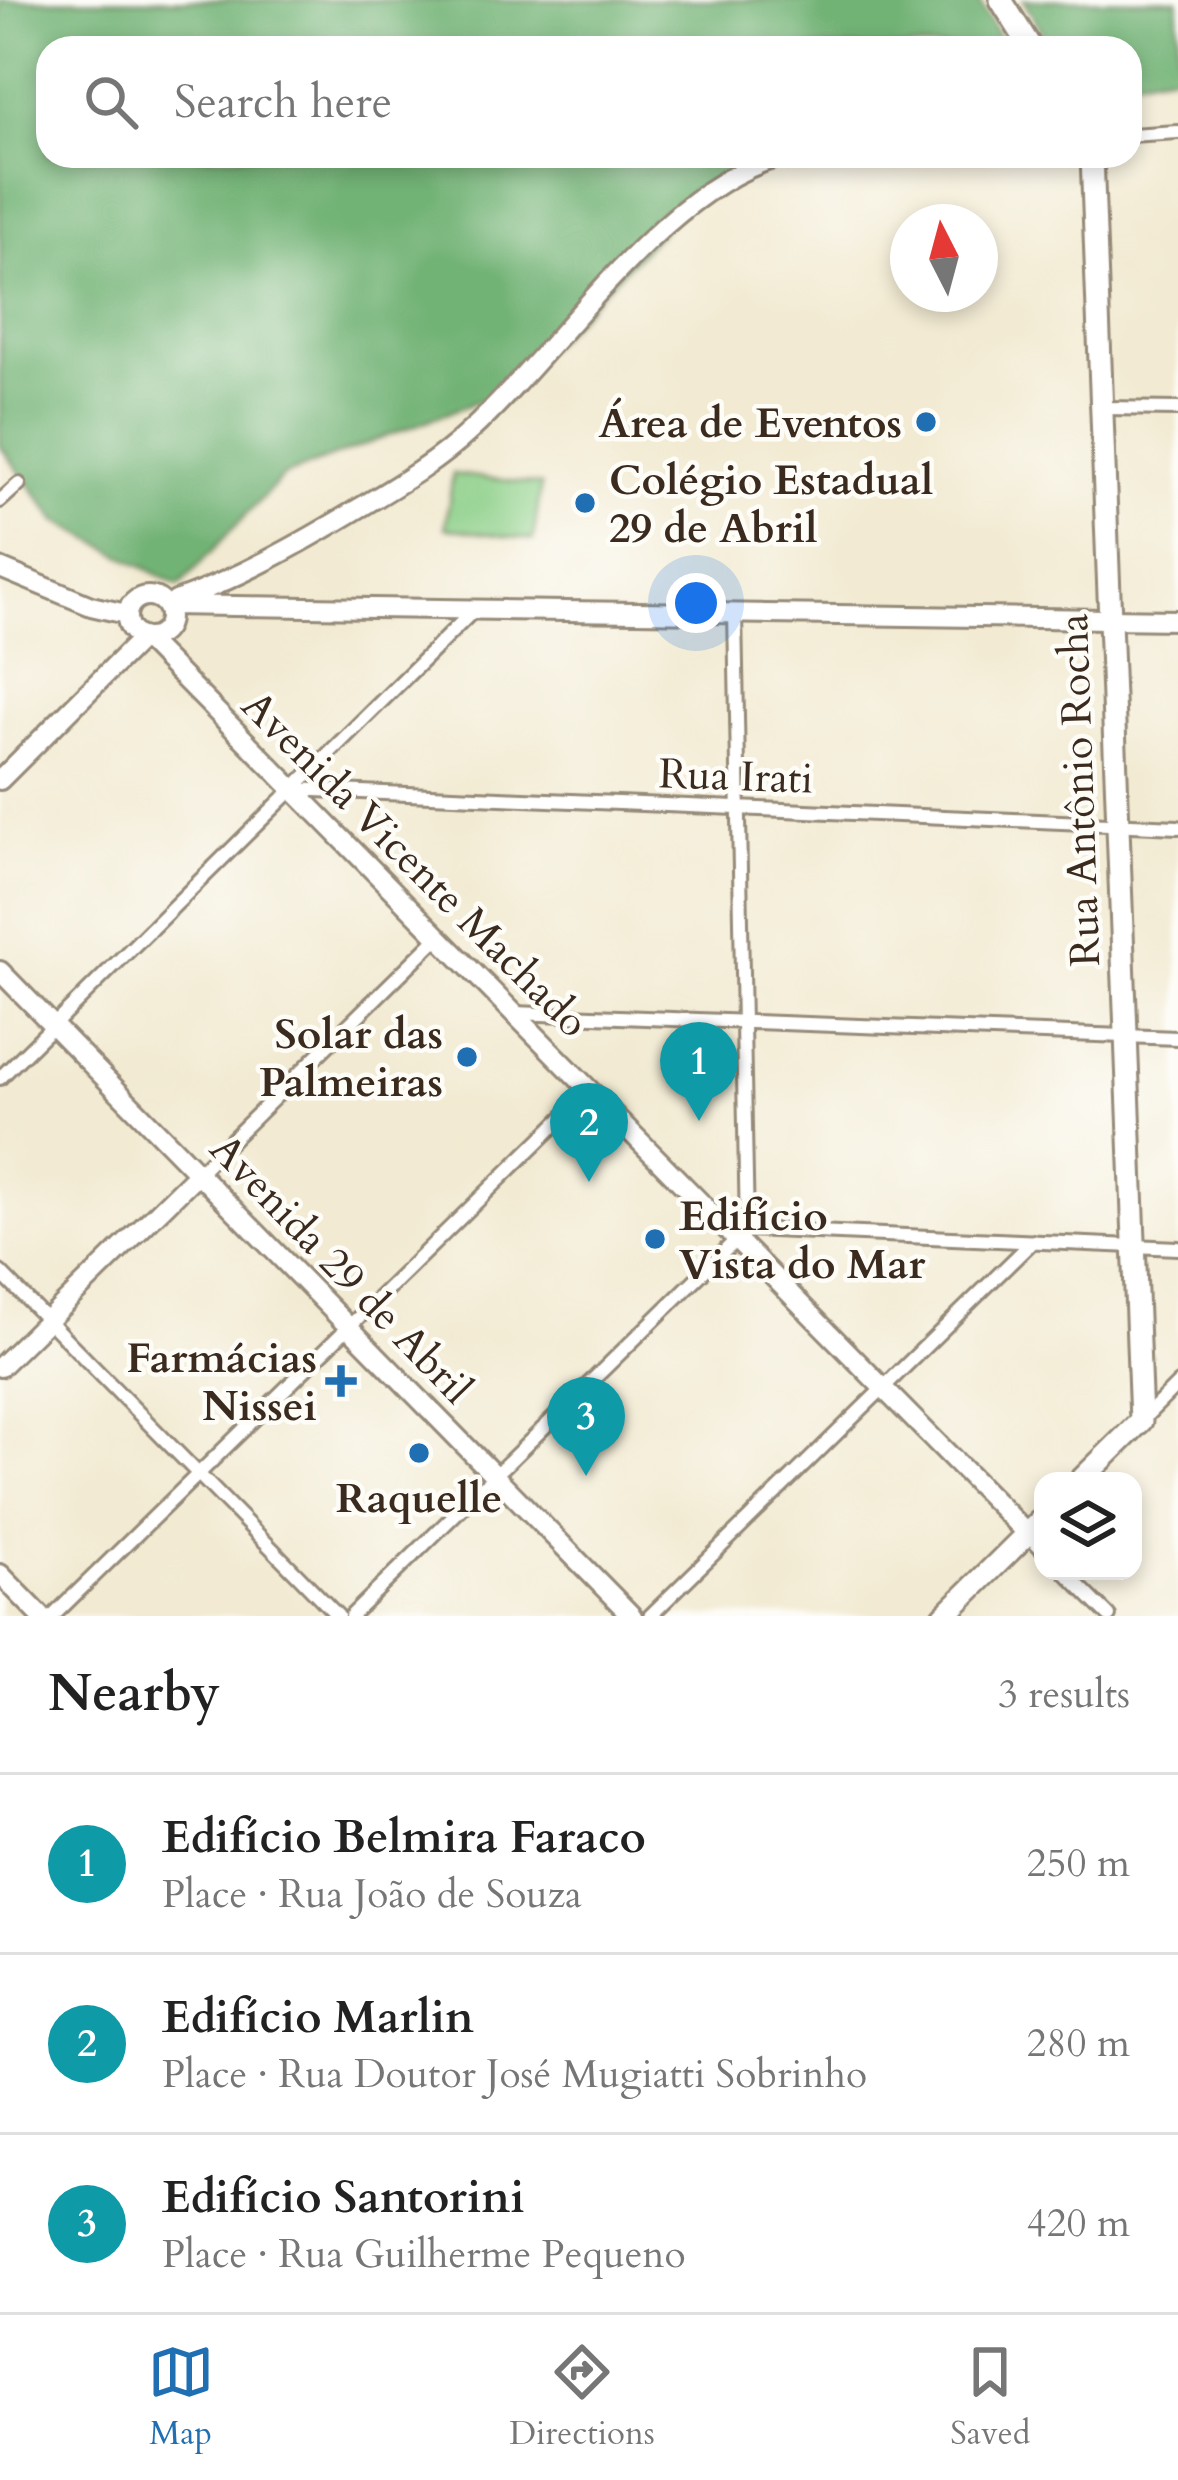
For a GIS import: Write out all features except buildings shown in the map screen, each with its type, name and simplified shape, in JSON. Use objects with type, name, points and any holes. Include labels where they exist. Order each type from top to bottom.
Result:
[{"type":"main road","points":[[1001,0],[1023,36]]},
{"type":"main road","points":[[166,605],[274,559],[453,446],[704,192],[747,168]]},
{"type":"main road","name":"Rua Antônio Rocha","points":[[1093,168],[1141,1420]]},
{"type":"main road","points":[[0,568],[91,606],[126,614]]},
{"type":"main road","points":[[0,780],[142,638],[163,632],[170,619],[166,605],[156,597],[143,596],[132,602],[126,614],[128,626],[142,638]]},
{"type":"main road","points":[[166,605],[1178,620]]},
{"type":"main road","name":"Avenida Vicente Machado","points":[[142,638],[590,1091],[742,1234],[883,1388],[1034,1530]]},
{"type":"main road","name":"Avenida 29 de Abril","points":[[0,971],[632,1616]]},
{"type":"main road","points":[[0,1367],[198,1173]]},
{"type":"main road","points":[[1089,1472],[1141,1420]]},
{"type":"main road","points":[[944,1616],[1034,1537]]},
{"type":"main road","points":[[0,1574],[41,1616]]},
{"type":"street","points":[[1142,134],[1178,132]]},
{"type":"street","points":[[1103,408],[1178,409]]},
{"type":"street","points":[[0,501],[19,484]]},
{"type":"street","points":[[0,1078],[475,610]]},
{"type":"street","points":[[351,1616],[742,1234],[735,614]]},
{"type":"street","name":"Rua Irati","points":[[292,789],[1178,827]]},
{"type":"street","points":[[198,1173],[438,937]]},
{"type":"street","points":[[513,1012],[1178,1038]]},
{"type":"street","points":[[52,1616],[590,1091]]},
{"type":"street","points":[[742,1234],[1178,1248]]},
{"type":"street","points":[[650,1616],[1033,1241]]},
{"type":"street","points":[[0,1272],[338,1616]]},
{"type":"street","points":[[1141,1420],[1178,1384]]},
{"type":"street","points":[[1073,1580],[1108,1616]]},
{"type":"green space","points":[[0,0],[978,0],[999,36],[36,36],[36,168],[741,168],[704,187],[505,391],[283,476],[179,586],[57,521],[0,446]]},
{"type":"green space","points":[[1023,0],[1178,0],[1178,73],[1142,78],[1142,36],[1045,36]]},
{"type":"green space","points":[[453,474],[541,485],[533,540],[445,528]]},
{"type":"place","name":"Área de Eventos","points":[[926,422]]},
{"type":"place","name":"Colégio Estadual 29 de Abril","points":[[585,503]]},
{"type":"place","name":"Solar das Palmeiras","points":[[467,1057]]},
{"type":"place","name":"Edifício Belmira Faraco","points":[[699,1121]]},
{"type":"place","name":"Edifício Marlin","points":[[589,1182]]},
{"type":"place","name":"Edifício Vista do Mar","points":[[655,1239]]},
{"type":"place","name":"Farmácias Nissei","points":[[341,1381]]},
{"type":"place","name":"Raquelle","points":[[419,1453]]},
{"type":"place","name":"Edifício Santorini","points":[[586,1476]]}]
